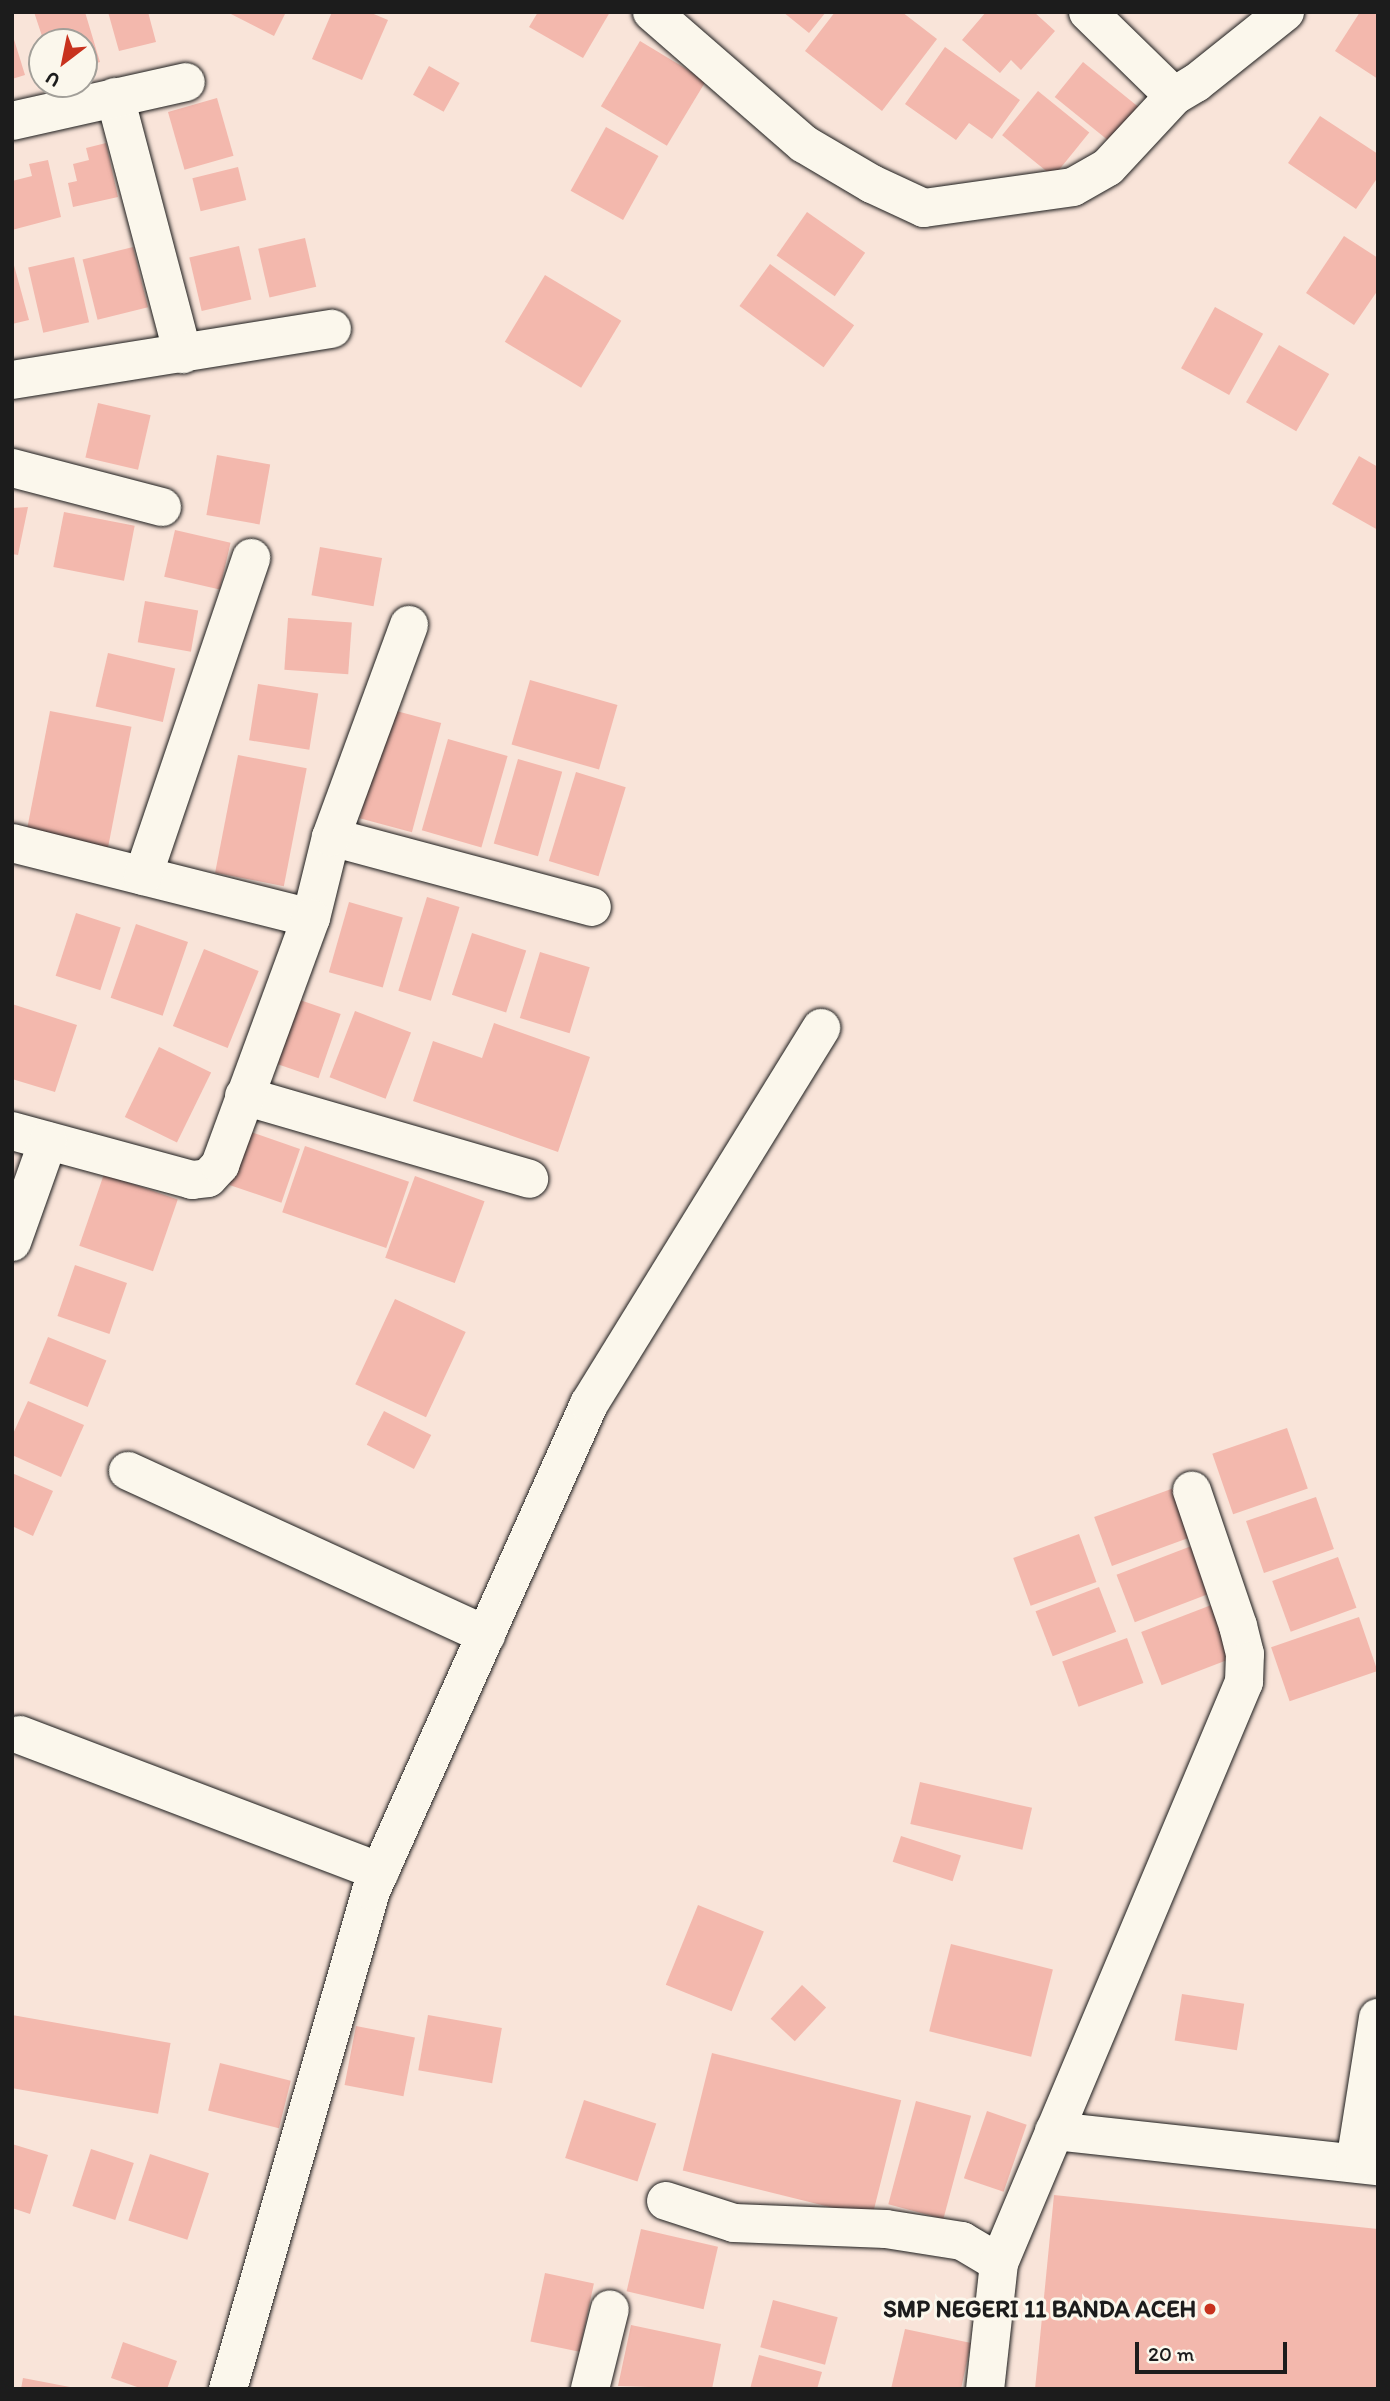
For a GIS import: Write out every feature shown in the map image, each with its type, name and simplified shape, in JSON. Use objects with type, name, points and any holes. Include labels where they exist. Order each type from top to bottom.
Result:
[{"type":"street","points":[[652,12],[804,144],[872,184],[924,208],[1073,187],[1108,167],[1174,96],[1196,83],[1285,12]]},
{"type":"street","points":[[1088,12],[1174,96]]},
{"type":"street","points":[[12,121],[186,82]]},
{"type":"street","points":[[114,97],[183,354]]},
{"type":"street","points":[[12,380],[332,329]]},
{"type":"street","points":[[12,468],[162,507]]},
{"type":"street","points":[[143,876],[251,558]]},
{"type":"street","points":[[12,1242],[30,1136],[192,1180],[208,1178],[220,1165],[312,918],[331,837],[408,625]]},
{"type":"street","points":[[331,837],[592,907]]},
{"type":"street","points":[[12,844],[312,918]]},
{"type":"street","points":[[228,2389],[371,1891],[589,1404],[821,1028]]},
{"type":"street","points":[[244,1096],[529,1179]]},
{"type":"street","points":[[128,1471],[486,1635]]},
{"type":"street","points":[[985,2389],[999,2263],[1244,1682],[1245,1654],[1238,1626],[1192,1491]]},
{"type":"street","points":[[20,1735],[380,1872]]},
{"type":"street","points":[[1054,2131],[1366,2165],[1378,2018]]},
{"type":"street","points":[[666,2201],[734,2223],[886,2229],[962,2241],[999,2263]]},
{"type":"street","points":[[590,2389],[610,2309]]},
{"type":"building","points":[[34,12],[85,12],[90,28],[39,28]]},
{"type":"building","points":[[108,12],[148,12],[156,42],[119,51]]},
{"type":"building","points":[[227,12],[286,12],[274,36]]},
{"type":"building","points":[[332,12],[369,12],[388,20],[362,80],[312,59]]},
{"type":"building","points":[[538,12],[610,12],[583,58],[529,27]]},
{"type":"building","points":[[783,12],[826,12],[809,33]]},
{"type":"building","points":[[835,12],[902,12],[937,39],[882,111],[805,51]]},
{"type":"building","points":[[986,12],[1034,12],[1055,31],[1021,70],[1011,60],[1000,73],[962,40]]},
{"type":"building","points":[[1360,12],[1378,14],[1378,79],[1335,51]]},
{"type":"building","points":[[12,33],[25,75],[12,79]]},
{"type":"building","points":[[640,41],[706,81],[667,146],[601,106]]},
{"type":"building","points":[[945,47],[1020,100],[992,139],[969,123],[956,140],[905,104]]},
{"type":"building","points":[[1083,62],[1141,109],[1113,144],[1055,97]]},
{"type":"building","points":[[429,66],[460,83],[444,112],[413,95]]},
{"type":"building","points":[[1038,91],[1089,133],[1053,177],[1002,135]]},
{"type":"building","points":[[217,98],[234,156],[185,170],[168,112]]},
{"type":"building","points":[[1320,116],[1378,154],[1378,177],[1356,209],[1288,163]]},
{"type":"building","points":[[606,127],[658,156],[623,220],[571,191]]},
{"type":"building","points":[[106,143],[118,197],[73,207],[68,183],[77,181],[73,164],[89,160],[86,148]]},
{"type":"building","points":[[48,160],[61,217],[12,230],[12,181],[32,176],[29,164]]},
{"type":"building","points":[[238,167],[246,200],[201,211],[192,178]]},
{"type":"building","points":[[807,212],[865,253],[835,296],[777,255]]},
{"type":"building","points":[[1344,236],[1378,258],[1378,290],[1354,325],[1306,293]]},
{"type":"building","points":[[305,238],[316,287],[269,298],[258,249]]},
{"type":"building","points":[[239,246],[251,300],[202,311],[189,257]]},
{"type":"building","points":[[133,247],[148,307],[98,320],[83,260]]},
{"type":"building","points":[[74,257],[89,322],[43,333],[28,268]]},
{"type":"building","points":[[12,258],[29,320],[12,324]]},
{"type":"building","points":[[770,264],[854,325],[824,367],[739,306]]},
{"type":"building","points":[[545,275],[621,321],[581,388],[505,342]]},
{"type":"building","points":[[1215,307],[1263,334],[1229,395],[1181,368]]},
{"type":"building","points":[[1279,345],[1329,374],[1296,431],[1246,402]]},
{"type":"building","points":[[98,403],[151,415],[138,470],[85,458]]},
{"type":"building","points":[[217,455],[270,464],[260,524],[206,515]]},
{"type":"building","points":[[1359,456],[1378,467],[1378,530],[1332,504]]},
{"type":"building","points":[[28,507],[18,555],[12,554],[12,508]]},
{"type":"building","points":[[64,512],[135,526],[124,581],[53,567]]},
{"type":"building","points":[[175,530],[231,543],[220,590],[164,577]]},
{"type":"building","points":[[320,547],[382,558],[374,606],[311,595]]},
{"type":"building","points":[[145,601],[198,610],[191,652],[138,642]]},
{"type":"building","points":[[288,618],[352,622],[348,674],[284,670]]},
{"type":"building","points":[[108,653],[175,669],[163,722],[96,707]]},
{"type":"building","points":[[530,680],[617,705],[599,769],[512,744]]},
{"type":"building","points":[[258,684],[318,694],[309,750],[249,740]]},
{"type":"building","points":[[389,709],[441,723],[412,832],[360,818]]},
{"type":"building","points":[[50,711],[131,727],[108,849],[26,833]]},
{"type":"building","points":[[448,739],[508,756],[481,847],[422,830]]},
{"type":"building","points":[[238,755],[307,768],[284,886],[215,873]]},
{"type":"building","points":[[518,759],[562,772],[538,856],[494,844]]},
{"type":"building","points":[[576,772],[626,787],[599,876],[549,861]]},
{"type":"building","points":[[427,897],[460,907],[431,1001],[398,991]]},
{"type":"building","points":[[349,902],[403,917],[383,988],[329,972]]},
{"type":"building","points":[[76,913],[121,928],[100,990],[56,976]]},
{"type":"building","points":[[136,924],[188,942],[163,1016],[111,998]]},
{"type":"building","points":[[472,933],[526,951],[506,1012],[452,995]]},
{"type":"building","points":[[204,949],[259,971],[228,1048],[173,1026]]},
{"type":"building","points":[[540,952],[590,967],[570,1033],[520,1018]]},
{"type":"building","points":[[300,1000],[341,1014],[319,1078],[278,1064]]},
{"type":"building","points":[[12,1004],[77,1025],[55,1092],[12,1079]]},
{"type":"building","points":[[355,1011],[411,1033],[386,1099],[330,1077]]},
{"type":"building","points":[[494,1023],[590,1057],[558,1152],[413,1101],[433,1041],[482,1058]]},
{"type":"building","points":[[159,1047],[211,1072],[177,1143],[125,1117]]},
{"type":"building","points":[[248,1131],[300,1149],[281,1203],[229,1185]]},
{"type":"building","points":[[305,1146],[409,1182],[386,1248],[282,1212]]},
{"type":"building","points":[[104,1174],[178,1199],[153,1271],[79,1246]]},
{"type":"building","points":[[415,1176],[485,1201],[455,1283],[385,1258]]},
{"type":"building","points":[[75,1265],[127,1283],[109,1334],[57,1316]]},
{"type":"building","points":[[395,1299],[466,1332],[426,1417],[355,1384]]},
{"type":"building","points":[[48,1337],[106,1361],[88,1407],[29,1383]]},
{"type":"building","points":[[28,1401],[84,1425],[61,1477],[12,1455],[12,1436]]},
{"type":"building","points":[[384,1411],[431,1435],[414,1469],[367,1445]]},
{"type":"building","points":[[1287,1428],[1308,1489],[1233,1514],[1212,1454]]},
{"type":"building","points":[[12,1473],[53,1491],[33,1536],[12,1526]]},
{"type":"building","points":[[1174,1488],[1192,1537],[1112,1566],[1094,1517]]},
{"type":"building","points":[[1316,1497],[1334,1549],[1264,1573],[1246,1521]]},
{"type":"building","points":[[1079,1534],[1096,1582],[1031,1606],[1013,1558]]},
{"type":"building","points":[[1194,1545],[1212,1593],[1135,1622],[1117,1575]]},
{"type":"building","points":[[1338,1557],[1356,1608],[1291,1632],[1272,1581]]},
{"type":"building","points":[[1099,1587],[1116,1632],[1053,1656],[1036,1611]]},
{"type":"building","points":[[1214,1604],[1234,1657],[1162,1685],[1141,1632]]},
{"type":"building","points":[[1359,1617],[1378,1671],[1290,1701],[1271,1647]]},
{"type":"building","points":[[1127,1638],[1143,1683],[1079,1707],[1062,1662]]},
{"type":"building","points":[[920,1782],[1032,1808],[1022,1850],[910,1824]]},
{"type":"building","points":[[901,1836],[961,1855],[953,1881],[893,1862]]},
{"type":"building","points":[[698,1905],[764,1932],[732,2011],[666,1985]]},
{"type":"building","points":[[951,1944],[1053,1969],[1031,2057],[929,2031]]},
{"type":"building","points":[[802,1985],[826,2008],[795,2041],[771,2019]]},
{"type":"building","points":[[1182,1994],[1244,2004],[1237,2050],[1175,2040]]},
{"type":"building","points":[[12,2015],[171,2043],[158,2114],[12,2088]]},
{"type":"building","points":[[428,2015],[502,2028],[492,2083],[418,2070]]},
{"type":"building","points":[[356,2026],[415,2037],[403,2096],[345,2085]]},
{"type":"building","points":[[712,2053],[901,2100],[872,2218],[683,2170]]},
{"type":"building","points":[[220,2063],[291,2081],[279,2128],[208,2111]]},
{"type":"building","points":[[584,2100],[656,2123],[637,2181],[565,2158]]},
{"type":"building","points":[[916,2101],[971,2116],[943,2219],[888,2204]]},
{"type":"building","points":[[987,2111],[1027,2125],[1004,2192],[964,2178]]},
{"type":"building","points":[[12,2144],[48,2155],[30,2214],[12,2208]]},
{"type":"building","points":[[91,2149],[134,2163],[115,2220],[72,2206]]},
{"type":"building","points":[[150,2154],[209,2173],[187,2240],[128,2221]]},
{"type":"building","name":"SMP NEGERI 11 BANDA ACEH","points":[[1054,2195],[1378,2229],[1378,2389],[1035,2389]]},
{"type":"building","points":[[641,2229],[718,2247],[704,2309],[627,2291]]},
{"type":"building","points":[[545,2273],[594,2283],[579,2352],[530,2341]]},
{"type":"building","points":[[773,2300],[838,2317],[825,2365],[760,2347]]},
{"type":"building","points":[[631,2325],[721,2344],[712,2389],[618,2386]]},
{"type":"building","points":[[905,2329],[971,2343],[961,2389],[891,2389]]},
{"type":"building","points":[[123,2342],[177,2361],[167,2389],[143,2389],[111,2378]]},
{"type":"building","points":[[759,2355],[822,2372],[817,2389],[750,2389]]},
{"type":"building","points":[[23,2378],[70,2387],[70,2389],[21,2389]]},
{"type":"place","name":"SMP NEGERI 11 BANDA ACEH","points":[[1210,2309]]}]
